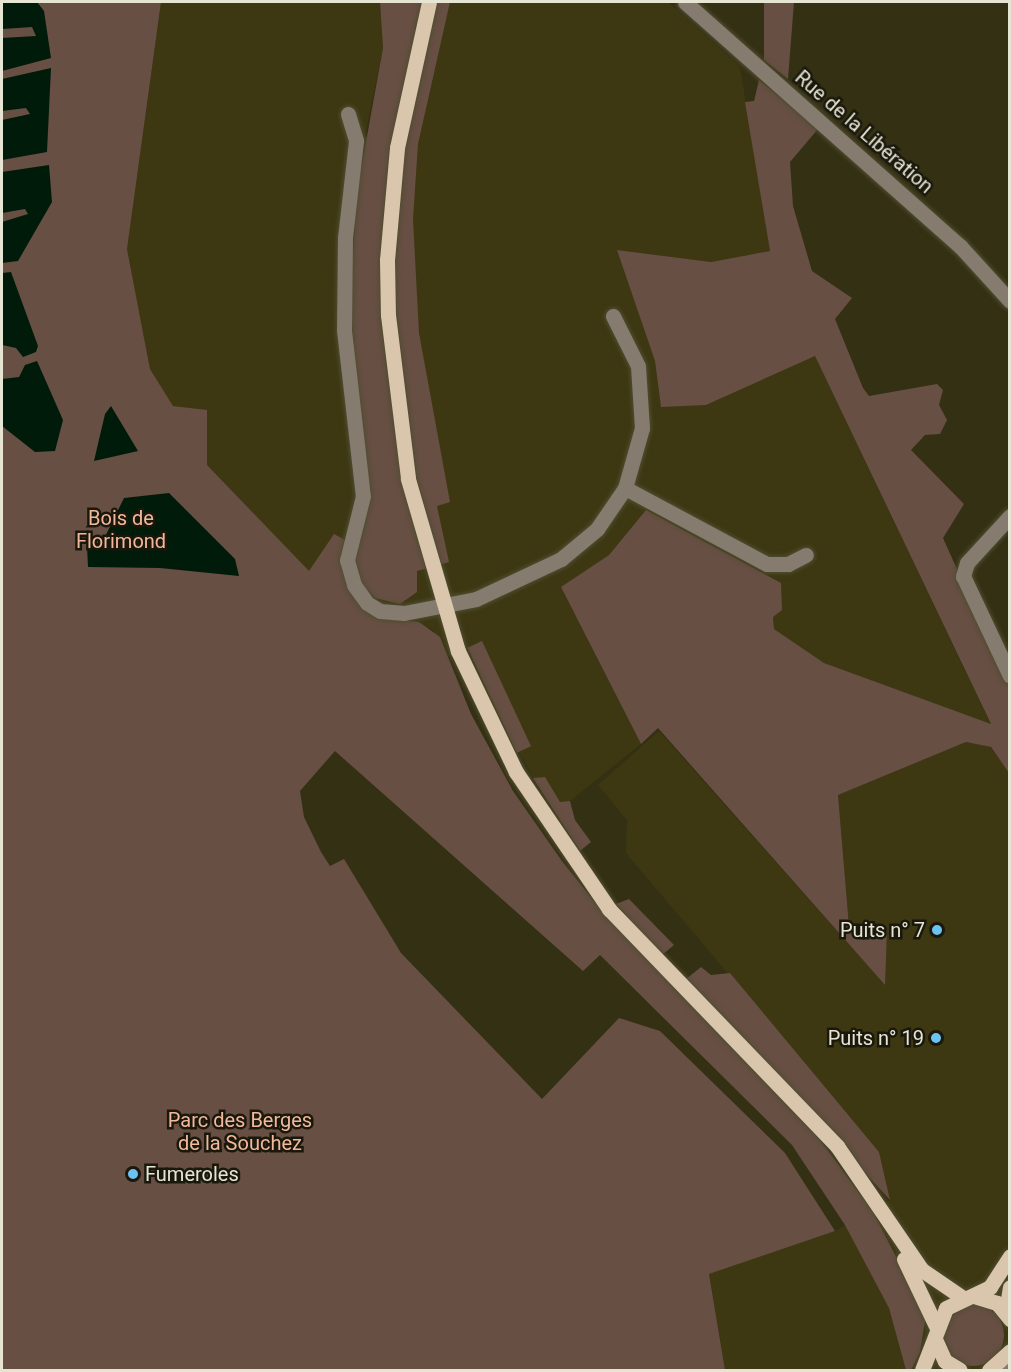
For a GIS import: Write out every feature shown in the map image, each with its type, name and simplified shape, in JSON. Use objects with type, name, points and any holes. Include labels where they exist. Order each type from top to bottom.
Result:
[{"type":"main road","points":[[429,2],[397,148],[388,304],[408,479],[442,607],[494,731],[568,855],[625,926],[837,1146],[896,1234],[932,1280],[968,1297],[986,1298],[1008,1315]]},
{"type":"main road","points":[[896,1234],[945,1360],[960,1371]]},
{"type":"main road","points":[[922,1371],[946,1308],[994,1283],[1010,1256]]},
{"type":"main road","points":[[1008,1315],[1010,1287]]},
{"type":"main road","points":[[998,1368],[1010,1351]]},
{"type":"street","name":"Rue de la Libération","points":[[685,2],[960,246],[1010,301]]},
{"type":"street","points":[[348,114],[356,141],[345,238],[344,330],[363,496],[350,542],[348,571],[367,603],[380,611],[421,613],[485,595],[577,549],[614,508],[625,488],[637,455],[643,401],[638,366],[613,316]]},
{"type":"street","points":[[625,488],[768,564],[788,564],[806,555]]},
{"type":"street","points":[[1010,516],[964,569],[1010,676]]},
{"type":"shaded area","points":[[2,2],[37,2],[44,11],[51,58],[2,71],[2,38],[36,36],[32,27],[2,29]]},
{"type":"shaded area","points":[[161,2],[380,2],[383,48],[365,136],[417,144],[450,2],[668,2],[740,67],[770,251],[711,262],[618,250],[655,361],[661,406],[706,405],[815,356],[991,725],[824,663],[774,629],[773,617],[646,510],[609,555],[561,587],[641,744],[570,801],[549,804],[494,708],[468,649],[448,656],[432,629],[380,618],[309,572],[207,465],[206,410],[173,406],[150,369],[127,249]]},
{"type":"shaded area","points":[[51,68],[47,152],[2,160],[2,120],[30,114],[26,108],[2,111],[2,79]]},
{"type":"shaded area","points":[[49,165],[52,202],[18,261],[2,263],[2,222],[28,214],[25,209],[2,213],[2,172]]},
{"type":"shaded area","points":[[11,272],[38,346],[36,352],[23,357],[16,348],[2,345],[2,273]]},
{"type":"shaded area","points":[[37,361],[63,420],[55,451],[35,452],[2,426],[2,379],[19,377],[25,365]]},
{"type":"shaded area","points":[[111,406],[138,451],[94,461],[105,414]]},
{"type":"shaded area","points":[[169,493],[235,559],[239,576],[160,568],[88,567],[87,546],[103,541],[124,498]]},
{"type":"shaded area","points":[[659,731],[884,984],[887,930],[849,926],[838,795],[966,742],[990,747],[1010,773],[1009,1370],[725,1370],[709,1274],[835,1231],[890,1200],[879,1152],[626,853],[627,820],[598,785]]},
{"type":"green space","name":"Parc des Berges de la Souchez","points":[[2,2],[161,2],[127,249],[150,369],[173,406],[207,410],[207,465],[309,571],[334,534],[345,540],[343,551],[380,618],[419,622],[440,637],[471,714],[513,791],[562,861],[605,915],[820,1140],[872,1210],[926,1315],[920,1352],[911,1370],[906,1370],[889,1308],[845,1225],[792,1145],[600,955],[583,971],[335,751],[300,791],[304,817],[321,852],[330,866],[344,859],[401,953],[542,1099],[619,1018],[660,1031],[785,1153],[835,1231],[709,1274],[725,1370],[2,1370]]},
{"type":"green space","points":[[380,2],[450,2],[418,144],[413,219],[419,333],[450,502],[437,506],[449,562],[417,571],[417,592],[400,604],[375,598],[362,585],[355,560],[371,494],[358,405],[350,291],[358,186],[383,48]]},
{"type":"green space","points":[[764,2],[794,2],[788,79],[764,60]]},
{"type":"green space","points":[[759,80],[818,129],[790,162],[793,206],[812,271],[852,298],[835,319],[863,388],[869,396],[937,384],[943,390],[939,405],[947,420],[940,434],[925,435],[911,450],[964,504],[943,538],[1009,685],[1009,773],[991,747],[966,742],[838,795],[849,926],[887,930],[885,985],[658,728],[641,744],[561,587],[609,555],[646,510],[781,583],[782,610],[773,617],[774,629],[824,663],[991,724],[815,356],[706,405],[661,407],[655,361],[617,250],[711,262],[770,251],[745,102],[754,101]]},
{"type":"green space","points":[[482,641],[531,746],[517,753],[467,648]]},
{"type":"green space","points":[[545,777],[560,802],[570,801],[575,820],[591,842],[580,851],[533,778]]},
{"type":"green space","points":[[629,899],[674,945],[662,955],[616,904]]},
{"type":"green space","points":[[701,967],[711,975],[730,973],[879,1152],[890,1200],[686,979]]},
{"type":"green space","points":[[973,1304],[990,1309],[995,1313],[999,1318],[1004,1335],[999,1352],[995,1357],[990,1361],[973,1366],[956,1361],[951,1357],[947,1352],[942,1335],[947,1318],[951,1313],[956,1309]]},
{"type":"place","name":"Puits n° 7","points":[[937,930]]},
{"type":"place","name":"Puits n° 19","points":[[936,1038]]},
{"type":"place","name":"Fumeroles","points":[[133,1174]]},
{"type":"park label","name":"Bois de Florimond","points":[[121,530]]}]
